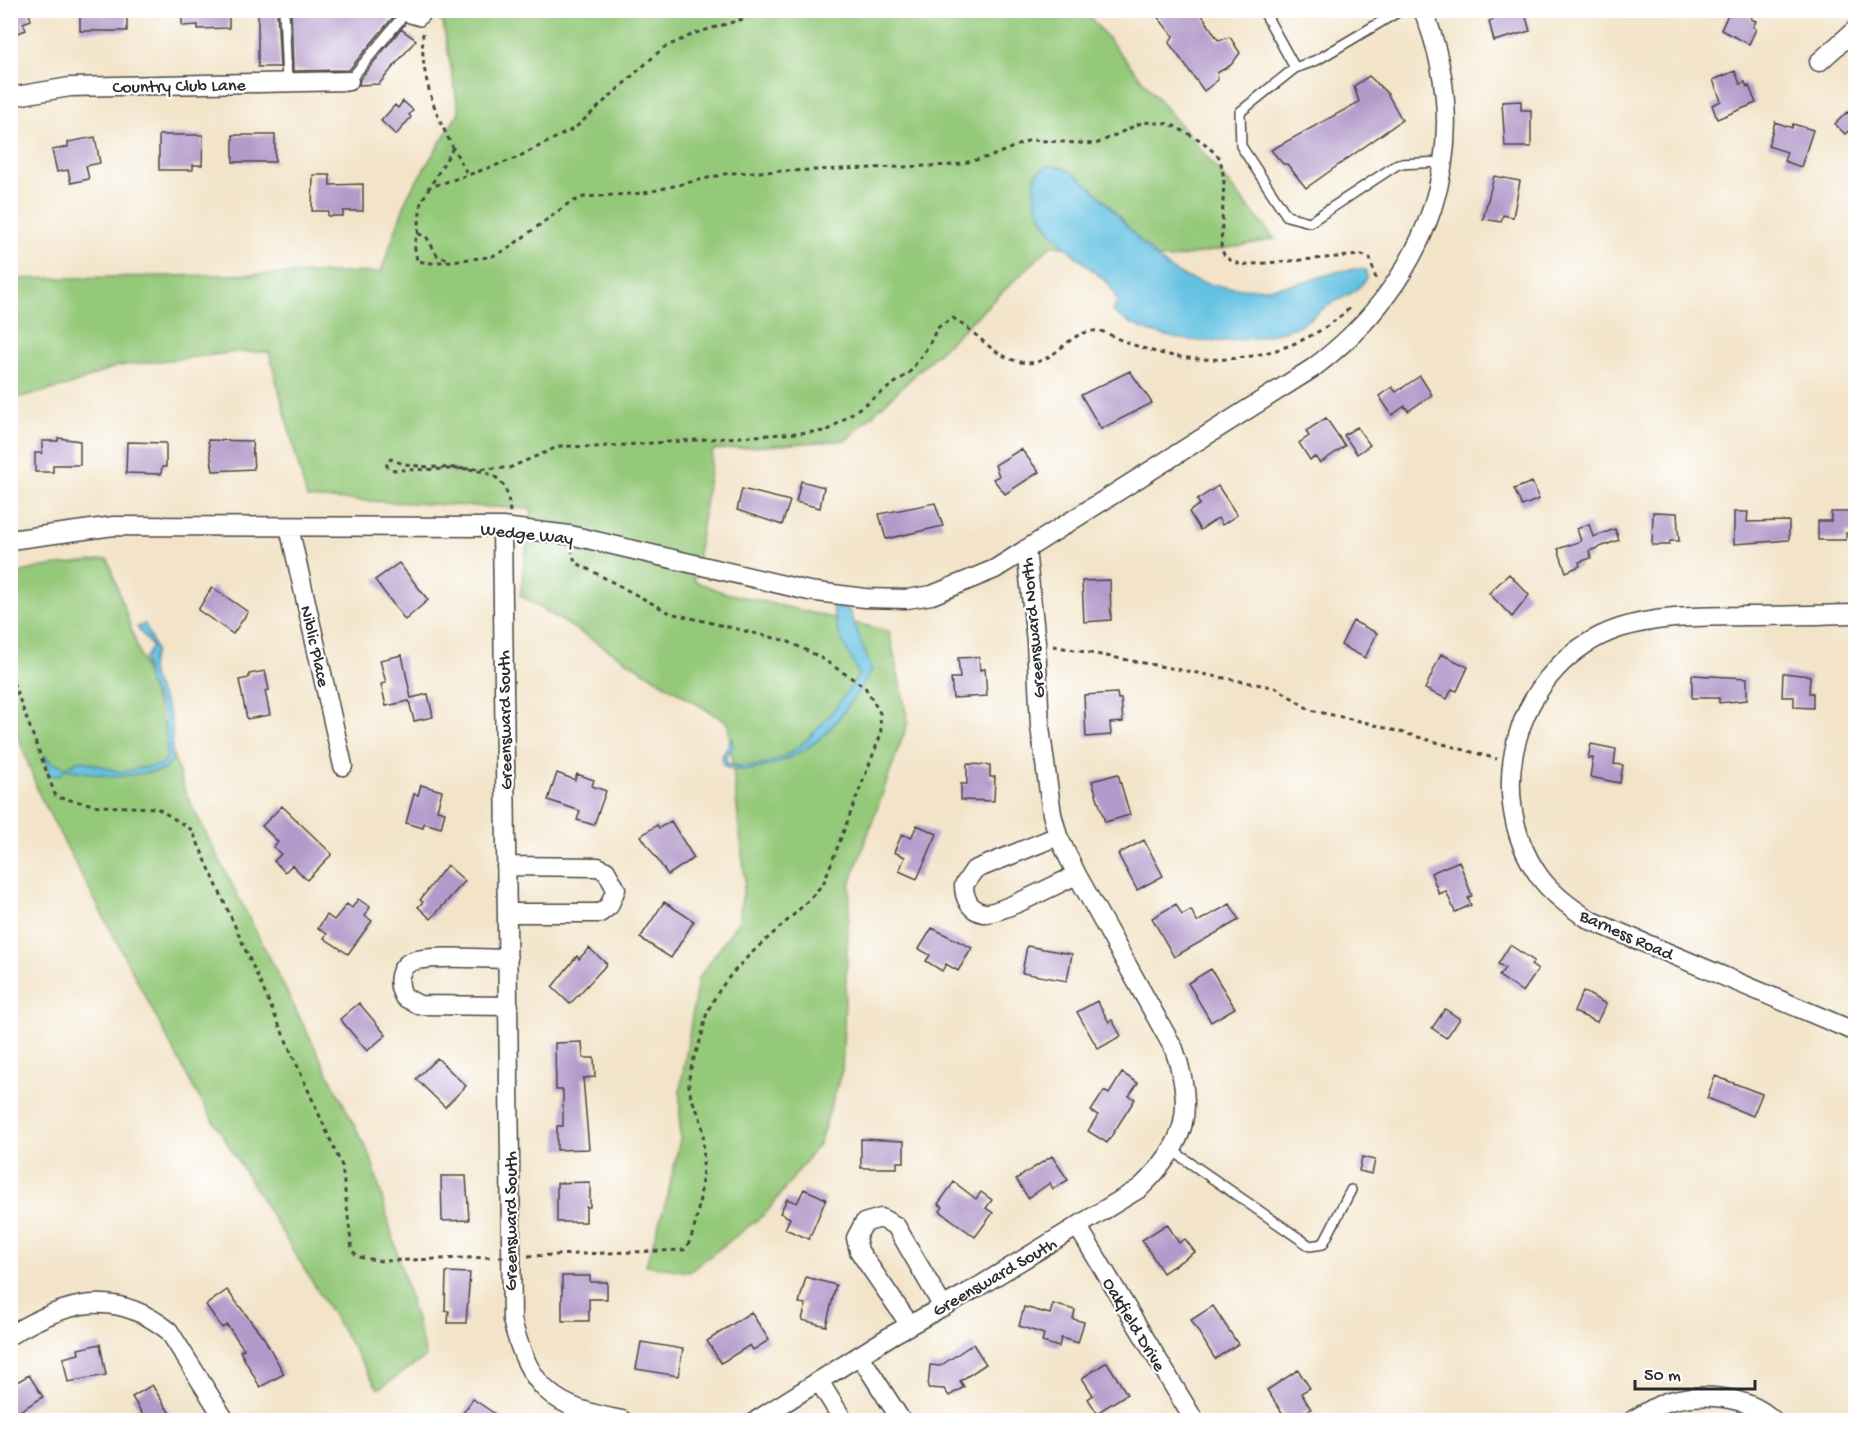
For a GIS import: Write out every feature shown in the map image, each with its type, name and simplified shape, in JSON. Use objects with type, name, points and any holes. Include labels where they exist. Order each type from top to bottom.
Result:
[{"type":"street","name":"Greensward North","points":[[1078,1227],[1140,1188],[1159,1169],[1173,1151],[1185,1117],[1186,1097],[1183,1074],[1174,1049],[1077,875],[1058,836],[1052,814],[1040,726],[1036,642],[1026,549],[1313,368],[1347,341],[1389,295],[1405,271],[1427,224],[1443,162],[1446,138],[1445,91],[1434,40],[1423,10]]},
{"type":"street","points":[[1819,62],[1856,29]]},
{"type":"street","name":"Country Club Lane","points":[[10,97],[70,87],[349,81]]},
{"type":"street","name":"Wedge Way","points":[[10,540],[114,526],[289,527],[507,523],[570,535],[809,591],[865,598],[907,599],[940,592],[995,569],[1026,549]]},
{"type":"street","name":"Greensward South","points":[[507,523],[506,866],[510,1298],[518,1341],[535,1377],[552,1395],[582,1413],[622,1420]]},
{"type":"street","name":"Niblic Place","points":[[289,527],[343,766]]},
{"type":"street","name":"Barness Road","points":[[1856,614],[1672,618],[1619,628],[1576,652],[1540,686],[1524,716],[1511,763],[1510,790],[1520,840],[1539,877],[1570,908],[1590,920],[1856,1032]]},
{"type":"street","points":[[1058,836],[974,870],[964,885],[968,903],[975,910],[992,913],[1077,875]]},
{"type":"street","points":[[506,866],[597,867],[612,878],[616,889],[609,906],[600,913],[507,913]]},
{"type":"street","points":[[508,959],[417,960],[402,970],[399,980],[404,997],[419,1005],[509,1006]]},
{"type":"street","points":[[910,1325],[857,1246],[856,1238],[864,1223],[881,1218],[896,1226],[943,1306]]},
{"type":"street","name":"Greensward South","points":[[757,1420],[910,1325],[1078,1227]]},
{"type":"street","name":"Oakfield Drive","points":[[1078,1227],[1194,1420]]},
{"type":"street","points":[[10,1335],[59,1309],[101,1304],[121,1307],[160,1324],[169,1331],[225,1420]]},
{"type":"street","points":[[860,1356],[901,1420]]},
{"type":"street","points":[[819,1381],[843,1420]]},
{"type":"street","points":[[1633,1420],[1668,1401],[1712,1397],[1748,1404],[1773,1420]]},
{"type":"lane","points":[[284,10],[286,83]]},
{"type":"lane","points":[[349,81],[399,13],[420,21],[425,19],[431,10]]},
{"type":"lane","points":[[1263,10],[1295,68]]},
{"type":"lane","points":[[1401,10],[1317,60],[1295,68],[1240,112],[1241,146],[1287,216],[1310,222],[1398,164],[1443,162]]},
{"type":"lane","points":[[1173,1151],[1310,1246],[1323,1244],[1351,1190]]},
{"type":"path","points":[[428,188],[514,159],[575,128],[663,48],[696,33],[773,10]]},
{"type":"path","points":[[425,19],[422,45],[425,80],[453,148],[468,175]]},
{"type":"path","points":[[453,148],[421,201],[418,234],[414,243],[417,261],[431,263],[490,257],[506,250],[568,203],[584,197],[644,194],[729,173],[957,165],[992,156],[1030,140],[1096,144],[1143,122],[1170,124],[1202,141],[1220,158],[1224,179],[1221,249],[1226,258],[1241,265],[1362,255],[1370,258],[1377,275],[1375,282]]},
{"type":"path","points":[[418,234],[426,236],[437,255],[449,260]]},
{"type":"path","points":[[467,470],[508,468],[560,446],[595,447],[827,431],[909,373],[930,345],[937,328],[953,318],[967,326],[996,350],[1020,361],[1043,362],[1073,339],[1099,331],[1168,355],[1195,358],[1248,357],[1304,342],[1337,321],[1354,305]]},
{"type":"path","points":[[417,468],[390,459],[387,463],[388,468],[395,470],[417,468],[435,466],[467,470],[488,474],[500,481],[507,495],[507,523]]},
{"type":"path","points":[[10,674],[56,797],[99,806],[157,808],[192,830],[342,1166],[352,1250],[358,1257],[381,1261],[684,1250],[690,1245],[696,1230],[702,1173],[702,1126],[690,1096],[689,1081],[707,1012],[728,980],[748,956],[813,897],[824,882],[881,734],[880,713],[865,687],[846,673],[787,641],[670,613],[576,562],[569,545],[570,535]]},
{"type":"path","points":[[1036,642],[1277,688],[1310,710],[1364,722],[1511,763]]},
{"type":"green space","points":[[429,10],[1085,11],[1275,239],[1170,259],[1052,245],[846,440],[713,450],[694,581],[722,592],[889,631],[908,722],[850,884],[842,1070],[819,1144],[766,1213],[689,1272],[646,1265],[667,1198],[680,1140],[680,1091],[698,979],[738,922],[745,880],[728,723],[520,595],[532,509],[307,498],[269,352],[237,352],[117,366],[67,386],[11,399],[10,279],[381,272],[408,195],[459,112],[443,23]]},
{"type":"green space","points":[[108,559],[186,794],[371,1158],[426,1357],[378,1389],[194,1089],[39,794],[11,716],[11,575],[42,567]]},
{"type":"water","points":[[1049,166],[1065,169],[1081,178],[1163,263],[1193,280],[1224,287],[1274,287],[1304,282],[1351,269],[1366,270],[1367,278],[1353,292],[1327,306],[1305,322],[1275,333],[1227,341],[1202,341],[1155,333],[1113,312],[1117,301],[1110,286],[1058,239],[1041,216],[1034,189],[1036,173]]},
{"type":"water","points":[[832,606],[849,610],[872,670],[857,694],[828,731],[793,756],[763,768],[748,770],[723,765],[722,757],[732,738],[733,747],[725,756],[728,764],[750,766],[770,763],[788,754],[820,726],[859,675],[838,632]]},
{"type":"water","points":[[145,624],[156,651],[151,670],[171,717],[172,760],[165,770],[115,777],[65,769],[59,776],[47,775],[49,772],[45,756],[53,763],[66,767],[80,760],[120,772],[163,764],[167,755],[165,718],[148,682],[144,659],[152,647],[137,627]]},
{"type":"building","points":[[10,10],[28,10],[31,20],[23,23],[26,30],[10,36]]},
{"type":"building","points":[[83,10],[127,10],[127,31],[80,31],[80,13],[83,13]]},
{"type":"building","points":[[182,10],[229,10],[229,28],[198,29],[198,25],[182,26]]},
{"type":"building","points":[[258,10],[277,10],[280,67],[258,67]]},
{"type":"building","points":[[291,10],[399,10],[349,70],[293,71]]},
{"type":"building","points":[[1152,10],[1199,10],[1218,40],[1230,37],[1240,53],[1231,65],[1217,73],[1218,80],[1204,91],[1169,43],[1173,36]]},
{"type":"building","points":[[1491,10],[1524,10],[1530,31],[1494,41],[1489,21],[1493,20]]},
{"type":"building","points":[[1730,10],[1755,10],[1751,19],[1756,21],[1753,27],[1756,29],[1749,44],[1721,30]]},
{"type":"building","points":[[405,24],[401,29],[416,40],[379,84],[359,85],[360,79]]},
{"type":"building","points":[[1735,71],[1740,84],[1745,82],[1747,87],[1749,86],[1756,103],[1717,119],[1712,105],[1721,101],[1713,80]]},
{"type":"building","points":[[1369,76],[1387,93],[1402,120],[1306,188],[1287,164],[1283,164],[1271,150],[1359,102],[1354,86]]},
{"type":"building","points":[[403,101],[413,110],[409,115],[411,117],[396,135],[381,121],[395,105],[398,108]]},
{"type":"building","points":[[1521,101],[1521,110],[1531,110],[1531,147],[1505,147],[1502,102]]},
{"type":"building","points":[[1847,112],[1856,121],[1856,125],[1845,134],[1835,124]]},
{"type":"building","points":[[1775,122],[1792,128],[1793,124],[1813,130],[1801,167],[1784,161],[1787,152],[1768,146]]},
{"type":"building","points":[[159,135],[203,135],[202,165],[193,165],[193,170],[159,170]]},
{"type":"building","points":[[233,135],[275,135],[275,162],[233,162]]},
{"type":"building","points":[[95,137],[100,163],[86,166],[89,179],[71,183],[68,170],[57,172],[52,150],[68,147],[68,142]]},
{"type":"building","points":[[313,175],[330,175],[330,185],[363,184],[363,211],[343,211],[343,216],[328,216],[328,211],[312,211]]},
{"type":"building","points":[[1494,176],[1520,181],[1513,217],[1503,215],[1501,222],[1483,219]]},
{"type":"building","points":[[1130,371],[1152,403],[1101,429],[1081,395]]},
{"type":"building","points":[[1420,376],[1432,395],[1408,411],[1405,406],[1392,415],[1379,396],[1392,387],[1396,392]]},
{"type":"building","points":[[1326,418],[1345,446],[1320,463],[1315,457],[1310,460],[1299,443],[1309,436],[1306,431]]},
{"type":"building","points":[[1357,427],[1370,445],[1357,454],[1344,435]]},
{"type":"building","points":[[58,438],[80,441],[80,465],[53,465],[53,472],[35,472],[35,453],[42,453],[42,441],[58,441]]},
{"type":"building","points":[[208,440],[252,441],[254,469],[213,471]]},
{"type":"building","points":[[127,442],[166,443],[166,467],[162,467],[161,474],[126,473]]},
{"type":"building","points":[[1021,449],[1039,472],[1005,494],[993,479],[999,476],[995,465]]},
{"type":"building","points":[[801,481],[824,487],[820,508],[796,502]]},
{"type":"building","points":[[1532,482],[1539,499],[1522,506],[1514,489]]},
{"type":"building","points":[[1218,486],[1237,515],[1222,525],[1218,518],[1200,530],[1189,512],[1200,504],[1197,500]]},
{"type":"building","points":[[742,489],[790,501],[782,525],[737,510]]},
{"type":"building","points":[[935,503],[943,526],[886,539],[879,514]]},
{"type":"building","points":[[1653,512],[1677,513],[1679,541],[1670,541],[1669,545],[1652,545]]},
{"type":"building","points":[[1734,512],[1748,512],[1747,522],[1789,521],[1789,540],[1734,544]]},
{"type":"building","points":[[1831,512],[1856,512],[1856,533],[1846,533],[1846,540],[1818,540],[1818,521],[1831,521]]},
{"type":"building","points":[[1589,524],[1593,537],[1615,529],[1619,540],[1589,551],[1591,558],[1579,562],[1580,566],[1566,572],[1558,549],[1581,541],[1577,529]]},
{"type":"building","points":[[399,563],[428,600],[405,620],[375,580]]},
{"type":"building","points":[[1509,574],[1529,595],[1512,617],[1489,593]]},
{"type":"building","points":[[1110,580],[1111,620],[1084,622],[1082,581]]},
{"type":"building","points":[[212,587],[248,612],[233,634],[198,610]]},
{"type":"building","points":[[1353,621],[1377,633],[1365,658],[1341,645]]},
{"type":"building","points":[[1441,654],[1468,667],[1457,691],[1452,689],[1447,699],[1425,689]]},
{"type":"building","points":[[402,655],[411,698],[428,694],[433,717],[414,721],[409,701],[386,706],[381,684],[386,683],[380,660]]},
{"type":"building","points":[[979,657],[980,670],[985,669],[987,696],[953,698],[951,678],[960,678],[958,658]]},
{"type":"building","points":[[265,671],[269,690],[265,691],[270,715],[247,719],[239,680],[249,678],[249,674]]},
{"type":"building","points":[[1783,673],[1810,676],[1809,693],[1813,693],[1813,708],[1794,707],[1794,697],[1782,697]]},
{"type":"building","points":[[1692,675],[1747,678],[1747,700],[1719,703],[1719,698],[1692,698]]},
{"type":"building","points":[[1117,693],[1118,699],[1121,699],[1123,722],[1110,723],[1111,735],[1086,737],[1084,695]]},
{"type":"building","points":[[1591,744],[1616,749],[1614,764],[1623,765],[1620,783],[1590,777],[1593,758],[1588,758]]},
{"type":"building","points":[[967,764],[990,765],[990,777],[995,777],[994,801],[961,800],[961,784],[967,784]]},
{"type":"building","points":[[557,773],[575,780],[577,774],[594,780],[592,786],[606,791],[594,825],[577,820],[580,811],[548,800]]},
{"type":"building","points":[[1118,774],[1130,815],[1105,822],[1092,781]]},
{"type":"building","points":[[421,785],[442,791],[437,810],[445,812],[441,828],[424,823],[423,828],[406,823],[414,794],[418,795]]},
{"type":"building","points":[[282,806],[332,854],[307,880],[292,865],[285,872],[274,861],[281,854],[273,847],[278,842],[262,826]]},
{"type":"building","points":[[671,821],[694,858],[668,875],[641,836],[657,825],[659,828]]},
{"type":"building","points":[[917,825],[937,834],[917,879],[899,871],[905,857],[894,852],[902,834],[911,838]]},
{"type":"building","points":[[1144,840],[1163,876],[1137,890],[1118,854]]},
{"type":"building","points":[[1459,861],[1472,896],[1468,898],[1471,905],[1455,912],[1446,891],[1439,894],[1431,873]]},
{"type":"building","points":[[447,865],[465,881],[431,919],[418,907],[423,902],[420,900]]},
{"type":"building","points":[[358,899],[370,907],[365,916],[372,921],[348,954],[324,938],[327,934],[318,928],[327,915],[334,920],[347,904],[352,908]]},
{"type":"building","points":[[664,902],[694,921],[671,958],[640,938]]},
{"type":"building","points":[[1176,904],[1182,915],[1191,910],[1197,922],[1230,904],[1239,920],[1174,957],[1152,918]]},
{"type":"building","points":[[932,928],[972,948],[958,971],[946,964],[942,971],[926,961],[930,955],[919,949]]},
{"type":"building","points":[[1510,945],[1534,961],[1531,965],[1538,970],[1523,992],[1499,976],[1505,968],[1498,964]]},
{"type":"building","points":[[1027,946],[1072,954],[1067,981],[1022,973]]},
{"type":"building","points":[[589,948],[607,964],[570,1004],[552,987],[577,956],[579,959]]},
{"type":"building","points":[[1211,969],[1235,1008],[1211,1022],[1188,983]]},
{"type":"building","points":[[1583,991],[1606,1004],[1597,1022],[1574,1012]]},
{"type":"building","points":[[1097,1001],[1109,1022],[1112,1020],[1121,1036],[1098,1049],[1077,1012]]},
{"type":"building","points":[[359,1003],[386,1035],[367,1051],[340,1019]]},
{"type":"building","points":[[1445,1009],[1460,1019],[1446,1038],[1432,1028]]},
{"type":"building","points":[[582,1042],[583,1058],[594,1058],[595,1077],[583,1078],[589,1149],[557,1150],[557,1126],[563,1126],[563,1090],[556,1090],[555,1043]]},
{"type":"building","points":[[437,1058],[466,1086],[445,1107],[416,1079]]},
{"type":"building","points":[[1122,1073],[1138,1083],[1129,1096],[1135,1099],[1107,1143],[1088,1131],[1098,1115],[1091,1111],[1104,1091],[1109,1094]]},
{"type":"building","points":[[1715,1076],[1762,1094],[1753,1116],[1707,1098]]},
{"type":"building","points":[[861,1139],[904,1141],[904,1162],[897,1162],[897,1168],[861,1168]]},
{"type":"building","points":[[1052,1156],[1068,1180],[1053,1189],[1050,1183],[1028,1198],[1016,1179]]},
{"type":"building","points":[[1362,1157],[1375,1160],[1372,1174],[1359,1171]]},
{"type":"building","points":[[441,1176],[466,1176],[469,1220],[442,1221]]},
{"type":"building","points":[[590,1182],[590,1207],[586,1207],[586,1222],[557,1222],[557,1183]]},
{"type":"building","points":[[954,1182],[976,1199],[981,1192],[992,1200],[986,1208],[993,1213],[975,1237],[940,1211],[943,1207],[938,1204]]},
{"type":"building","points":[[804,1189],[826,1199],[809,1239],[785,1229],[790,1218],[780,1213],[787,1199],[797,1203]]},
{"type":"building","points":[[1167,1224],[1179,1243],[1185,1239],[1195,1252],[1163,1273],[1142,1240]]},
{"type":"building","points":[[446,1272],[470,1273],[466,1323],[448,1323],[449,1311],[445,1311]]},
{"type":"building","points":[[562,1276],[590,1276],[590,1282],[607,1282],[607,1299],[589,1299],[589,1321],[562,1321]]},
{"type":"building","points":[[806,1277],[836,1285],[826,1326],[802,1320],[806,1304],[799,1303]]},
{"type":"building","points":[[227,1290],[264,1338],[284,1374],[260,1387],[240,1351],[244,1349],[227,1325],[222,1328],[206,1305]]},
{"type":"building","points":[[1053,1304],[1075,1310],[1073,1319],[1084,1322],[1078,1343],[1061,1338],[1059,1347],[1042,1342],[1044,1334],[1019,1326],[1024,1307],[1050,1314]]},
{"type":"building","points":[[1213,1306],[1238,1344],[1215,1359],[1191,1320]]},
{"type":"building","points":[[751,1312],[769,1340],[753,1350],[750,1345],[721,1363],[707,1341]]},
{"type":"building","points":[[641,1342],[683,1349],[678,1376],[636,1369]]},
{"type":"building","points":[[100,1344],[106,1375],[68,1382],[63,1358],[79,1354],[78,1349]]},
{"type":"building","points":[[973,1344],[986,1364],[960,1381],[964,1387],[949,1396],[944,1389],[928,1388],[930,1365],[940,1366]]},
{"type":"building","points":[[1107,1362],[1127,1394],[1097,1413],[1088,1399],[1093,1395],[1082,1378]]},
{"type":"building","points":[[1298,1370],[1310,1388],[1301,1393],[1311,1409],[1294,1420],[1287,1420],[1267,1390]]},
{"type":"building","points":[[29,1375],[43,1397],[10,1417],[10,1386]]},
{"type":"building","points":[[152,1385],[174,1420],[146,1420],[132,1397]]},
{"type":"building","points":[[473,1399],[504,1420],[458,1420]]}]
